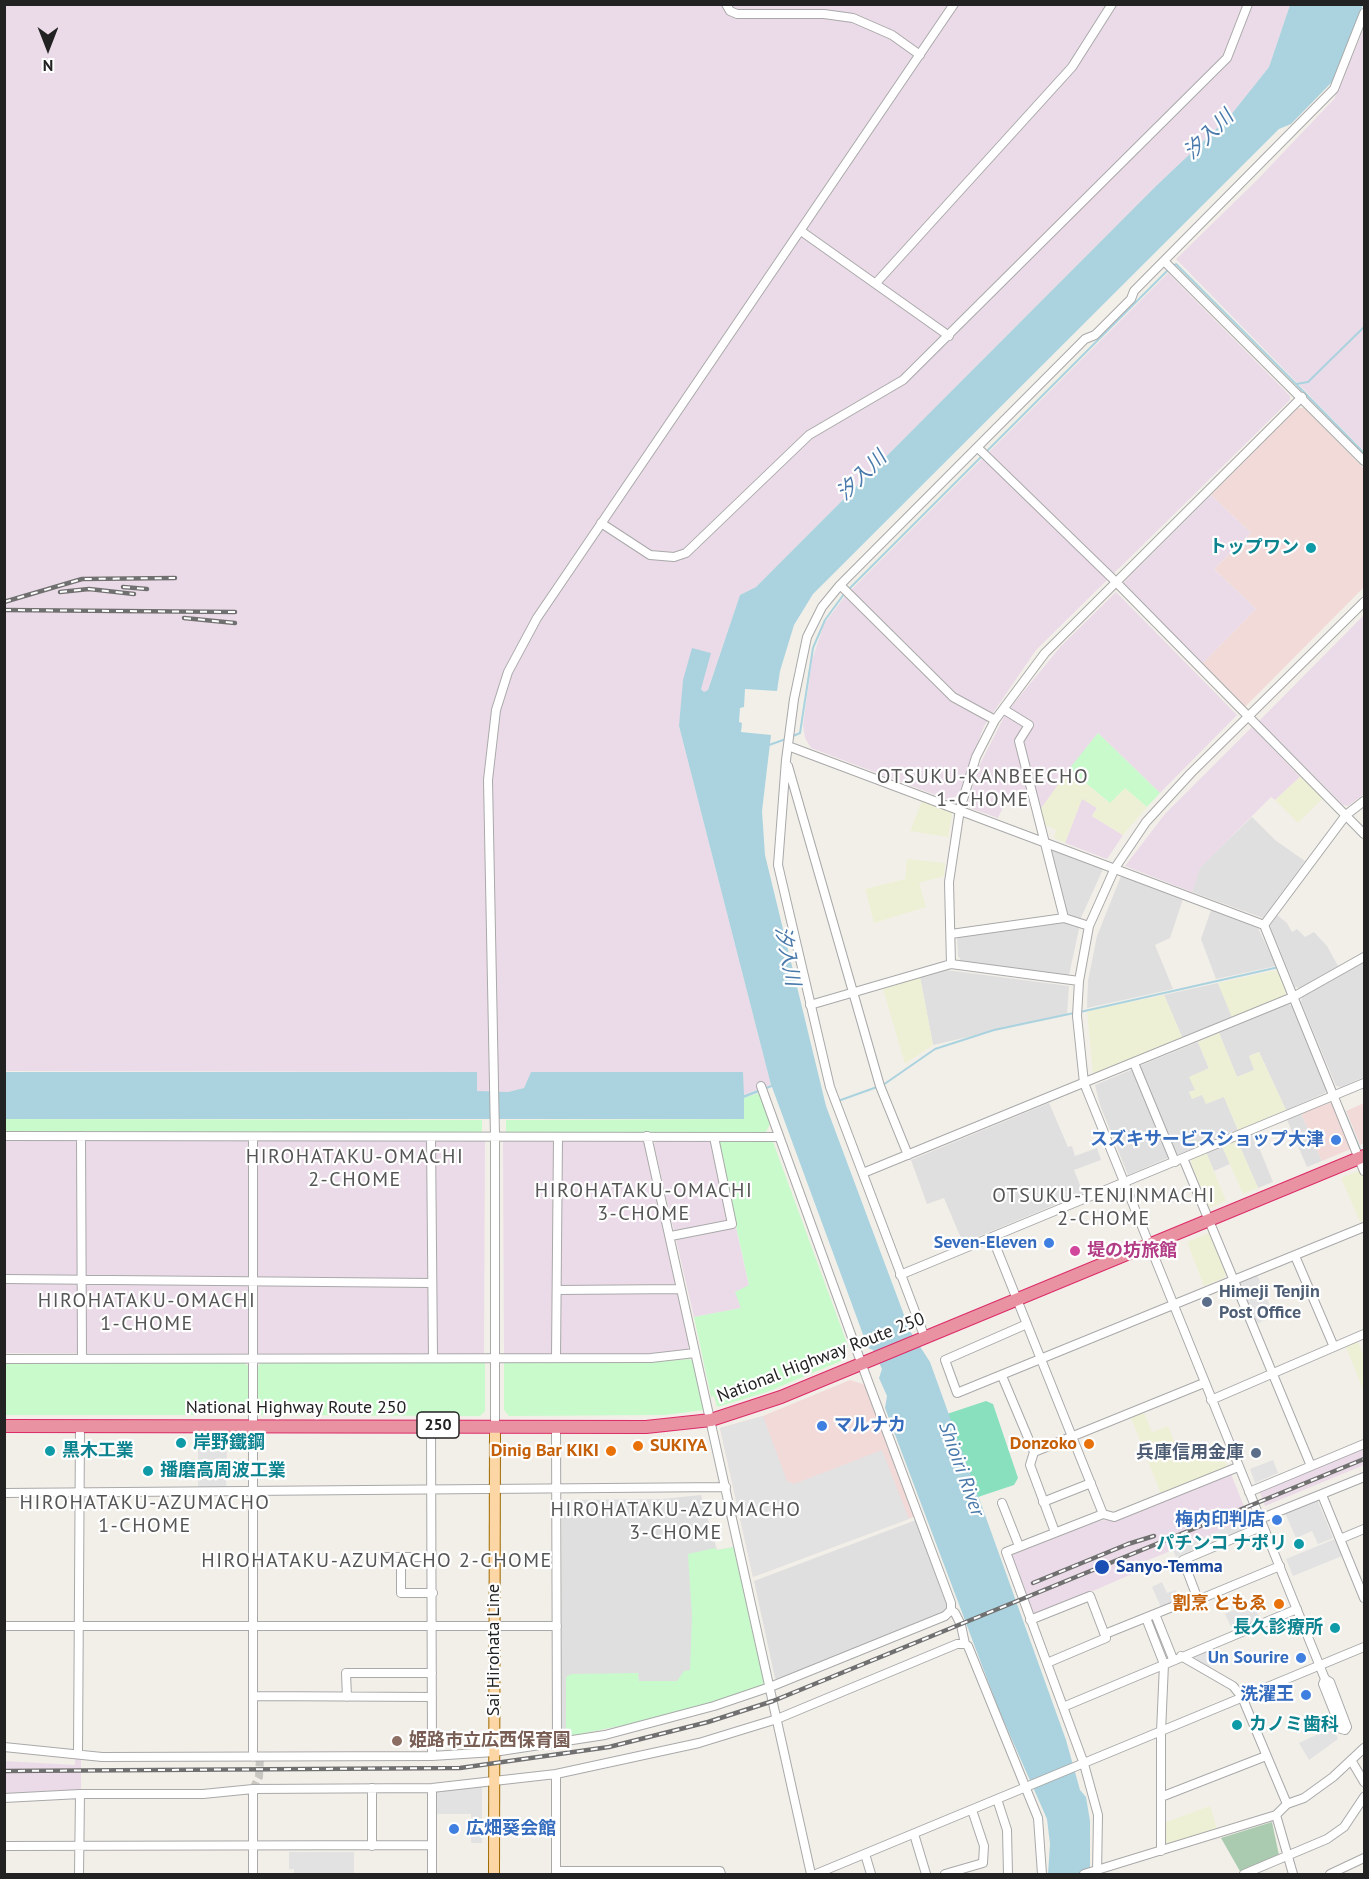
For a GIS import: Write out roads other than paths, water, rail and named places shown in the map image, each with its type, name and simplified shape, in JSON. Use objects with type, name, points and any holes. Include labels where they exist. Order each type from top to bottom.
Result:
[{"type":"highway","name":"National Highway Route 250","points":[[4,1426],[646,1427],[711,1420],[781,1397],[1362,1157]]},
{"type":"main road","name":"Sai Hirohata Line","points":[[494,1875],[495,1426]]},
{"type":"street","points":[[726,4],[730,11],[737,14],[824,14],[853,18],[892,35],[920,55]]},
{"type":"street","points":[[495,1426],[495,1136],[488,780],[496,710],[508,672],[537,618],[954,4]]},
{"type":"street","points":[[876,283],[1072,67],[1089,44],[1112,4]]},
{"type":"street","points":[[601,523],[650,555],[674,557],[686,553],[808,435],[903,380],[1227,58],[1248,4]]},
{"type":"street","points":[[925,1338],[830,1087],[778,865],[786,760],[807,637],[822,606],[840,585],[1085,339],[1095,335],[1164,261],[1334,89],[1365,13]]},
{"type":"street","points":[[801,231],[949,336]]},
{"type":"street","points":[[1164,261],[1365,461]]},
{"type":"street","points":[[951,964],[949,882],[960,809],[976,757],[995,720],[1045,653],[1302,397]]},
{"type":"street","points":[[978,448],[1116,582],[1365,834]]},
{"type":"street","points":[[840,585],[953,697],[995,720]]},
{"type":"street","points":[[1325,1679],[1330,1682],[1347,1727],[1346,1731],[1341,1729],[1323,1684],[1325,1679],[1321,1665],[1147,1246],[1084,1083],[1077,1016],[1079,981],[1089,926],[1115,868],[1146,822],[1191,773],[1365,602]]},
{"type":"street","points":[[1003,709],[1029,725],[1019,741],[1064,918]]},
{"type":"street","points":[[788,746],[1264,924],[1362,1157],[1365,1171]]},
{"type":"street","points":[[786,760],[880,1086],[908,1155]]},
{"type":"street","points":[[1264,924],[1346,815],[1365,801]]},
{"type":"street","points":[[951,934],[1064,918],[1089,926]]},
{"type":"street","points":[[863,1173],[1293,997],[1365,957]]},
{"type":"street","points":[[810,1005],[951,964],[1079,981]]},
{"type":"street","points":[[1134,1062],[1209,1221],[1311,1466]]},
{"type":"street","points":[[900,1275],[1365,1083]]},
{"type":"street","points":[[762,1089],[861,1364],[951,1603],[951,1610],[961,1625],[965,1644],[968,1646],[1038,1818],[1043,1855],[1042,1875]]},
{"type":"street","points":[[4,1136],[779,1137]]},
{"type":"street","points":[[81,1136],[82,1359]]},
{"type":"street","points":[[647,1136],[814,1875],[1365,1647]]},
{"type":"street","points":[[431,1137],[433,1358]]},
{"type":"street","points":[[556,1358],[558,1137]]},
{"type":"street","points":[[671,1236],[732,1224],[714,1137]]},
{"type":"street","points":[[253,1138],[253,1757]]},
{"type":"street","points":[[1027,1324],[945,1360],[957,1394],[1365,1227]]},
{"type":"street","points":[[992,1238],[1103,1514]]},
{"type":"street","points":[[1295,1256],[1334,1347]]},
{"type":"street","points":[[4,1279],[432,1283]]},
{"type":"street","points":[[557,1290],[681,1289]]},
{"type":"street","points":[[1211,1400],[1365,1334]]},
{"type":"street","points":[[4,1359],[651,1358],[695,1353]]},
{"type":"street","points":[[1002,1376],[1034,1452],[1030,1465],[1055,1532]]},
{"type":"street","points":[[1034,1452],[1204,1383]]},
{"type":"street","points":[[431,1425],[432,1756]]},
{"type":"street","points":[[78,1754],[80,1426]]},
{"type":"street","points":[[556,1426],[558,1489],[557,1742]]},
{"type":"street","points":[[1249,1492],[1365,1444]]},
{"type":"street","points":[[1097,1873],[1098,1815],[1084,1764],[1006,1552],[1103,1514],[1114,1517],[1238,1467]]},
{"type":"street","points":[[1280,1566],[1198,1600],[1183,1560],[1365,1477]]},
{"type":"street","points":[[1043,1502],[1091,1483]]},
{"type":"street","points":[[4,1493],[726,1488]]},
{"type":"street","points":[[1322,1495],[1362,1586],[1365,1598]]},
{"type":"street","points":[[1002,1503],[1019,1546]]},
{"type":"street","points":[[1340,1539],[1365,1529]]},
{"type":"street","points":[[383,1557],[433,1557]]},
{"type":"street","points":[[401,1557],[401,1593],[433,1593]]},
{"type":"street","points":[[1030,1620],[1090,1596],[1107,1638],[1047,1663]]},
{"type":"street","points":[[1105,1634],[1197,1597]]},
{"type":"street","points":[[1063,1707],[1297,1609]]},
{"type":"street","points":[[4,1747],[102,1757],[432,1756],[494,1752],[657,1723],[770,1687],[945,1616],[951,1610]]},
{"type":"street","points":[[1155,1614],[1177,1658],[1233,1686],[1242,1697],[1287,1804]]},
{"type":"street","points":[[1146,1618],[1164,1664],[1161,1732],[1161,1851]]},
{"type":"street","points":[[4,1626],[557,1626]]},
{"type":"street","points":[[4,1798],[80,1794],[203,1794],[253,1789],[432,1788],[556,1774],[688,1746],[777,1719],[957,1644],[965,1644]]},
{"type":"street","points":[[347,1697],[346,1673],[432,1673]]},
{"type":"street","points":[[253,1696],[432,1697]]},
{"type":"street","points":[[1084,1875],[1097,1873],[1276,1815],[1287,1804],[1304,1798],[1333,1777],[1365,1748]]},
{"type":"street","points":[[1161,1797],[1266,1756]]},
{"type":"street","points":[[1351,1760],[1365,1782]]},
{"type":"street","points":[[556,1774],[556,1873],[720,1871],[721,1875]]},
{"type":"street","points":[[372,1788],[372,1846]]},
{"type":"street","points":[[432,1788],[432,1875]]},
{"type":"street","points":[[253,1789],[253,1875]]},
{"type":"street","points":[[79,1875],[80,1794]]},
{"type":"street","points":[[1244,1875],[1328,1839],[1344,1827],[1365,1797]]},
{"type":"street","points":[[997,1799],[1007,1830],[1008,1875]]},
{"type":"street","points":[[945,1875],[983,1863],[984,1846],[972,1809]]},
{"type":"street","points":[[1276,1815],[1293,1875]]},
{"type":"street","points":[[914,1834],[926,1875]]},
{"type":"street","points":[[4,1846],[432,1845]]},
{"type":"street","points":[[865,1854],[871,1875]]},
{"type":"street","points":[[1330,1875],[1365,1858]]},
{"type":"water","points":[[1290,5],[1363,5],[1332,82],[1291,124],[1279,129],[813,594],[794,625],[780,671],[777,691],[745,689],[744,707],[740,708],[741,732],[771,735],[762,811],[765,855],[826,1106],[910,1331],[930,1362],[1066,1740],[1080,1790],[1086,1797],[1090,1821],[1090,1874],[1048,1874],[1050,1844],[1047,1819],[998,1708],[885,1408],[887,1396],[879,1378],[882,1369],[873,1350],[868,1348],[772,1087],[744,1098],[744,1119],[5,1119],[5,1072],[477,1072],[477,1091],[508,1092],[524,1088],[531,1072],[743,1072],[744,1095],[771,1085],[679,726],[683,680],[692,648],[711,653],[701,689],[704,692],[708,690],[740,595],[756,587],[1156,186],[1230,116],[1269,67]]},
{"type":"waterway","points":[[1173,266],[1176,264],[1296,384],[1308,382],[1364,327]]},
{"type":"waterway","points":[[986,452],[1169,269]]},
{"type":"waterway","points":[[1297,385],[1364,453]]},
{"type":"waterway","points":[[848,590],[982,456]]},
{"type":"waterway","points":[[791,737],[800,733],[813,648],[825,620],[844,594]]},
{"type":"waterway","points":[[769,745],[786,739]]},
{"type":"waterway","points":[[1080,1012],[1279,967]]},
{"type":"waterway","points":[[883,1085],[935,1049],[994,1030],[1074,1013]]},
{"type":"waterway","points":[[838,1101],[877,1087]]},
{"type":"waterway","points":[[1344,1111],[1361,1152]]},
{"type":"tunnel","points":[[253,1789],[259,1777],[260,1757]]},
{"type":"railway","points":[[4,602],[82,579],[175,578]]},
{"type":"railway","points":[[123,587],[147,589]]},
{"type":"railway","points":[[60,592],[89,589],[134,594]]},
{"type":"railway","points":[[4,610],[235,612]]},
{"type":"railway","points":[[184,618],[235,623]]},
{"type":"railway","points":[[4,1771],[460,1768],[609,1747],[708,1722],[773,1701],[1364,1459]]},
{"type":"railway","points":[[1033,1583],[1128,1544],[1154,1536]]},
{"type":"place","name":"トップワン","points":[[1311,548]]},
{"type":"place","name":"スズキサービスショップ大津","points":[[1336,1140]]},
{"type":"place","name":"Seven-Eleven","points":[[1049,1243]]},
{"type":"place","name":"堤の坊旅館","points":[[1075,1251]]},
{"type":"place","name":"Himeji Tenjin Post Office","points":[[1207,1302]]},
{"type":"place","name":"マルナカ","points":[[822,1426]]},
{"type":"place","name":"岸野鐵鋼","points":[[181,1443]]},
{"type":"place","name":"Donzoko","points":[[1089,1444]]},
{"type":"place","name":"SUKIYA","points":[[638,1446]]},
{"type":"place","name":"黒木工業","points":[[50,1451]]},
{"type":"place","name":"Dinig Bar KIKI","points":[[611,1451]]},
{"type":"place","name":"兵庫信用金庫","points":[[1256,1453]]},
{"type":"place","name":"播磨高周波工業","points":[[148,1471]]},
{"type":"place","name":"梅内印判店","points":[[1277,1520]]},
{"type":"place","name":"パチンコ ナポリ","points":[[1299,1544]]},
{"type":"place","name":"Sanyo-Temma","points":[[1102,1567]]},
{"type":"place","name":"割烹 ともゑ","points":[[1279,1604]]},
{"type":"place","name":"長久診療所","points":[[1335,1628]]},
{"type":"place","name":"Un Sourire","points":[[1301,1658]]},
{"type":"place","name":"洗濯王","points":[[1306,1695]]},
{"type":"place","name":"カノミ歯科","points":[[1237,1725]]},
{"type":"place","name":"姫路市立広西保育園","points":[[397,1741]]},
{"type":"place","name":"広畑葵会館","points":[[454,1829]]},
{"type":"district","name":"OTSUKU-KANBEECHO 1-CHOME","points":[[983,788]]},
{"type":"district","name":"HIROHATAKU-OMACHI 2-CHOME","points":[[355,1168]]},
{"type":"district","name":"HIROHATAKU-OMACHI 3-CHOME","points":[[644,1202]]},
{"type":"district","name":"OTSUKU-TENJINMACHI 2-CHOME","points":[[1104,1208]]},
{"type":"district","name":"HIROHATAKU-OMACHI 1-CHOME","points":[[147,1312]]},
{"type":"district","name":"HIROHATAKU-AZUMACHO 1-CHOME","points":[[145,1514]]},
{"type":"district","name":"HIROHATAKU-AZUMACHO 3-CHOME","points":[[676,1522]]},
{"type":"district","name":"HIROHATAKU-AZUMACHO 2-CHOME","points":[[377,1561]]},
{"type":"water label","name":"汐入川","points":[[1209,135]]},
{"type":"water label","name":"汐入川","points":[[862,476]]},
{"type":"water label","name":"汐入川","points":[[787,956]]},
{"type":"water label","name":"Shioiri River","points":[[961,1469]]}]
